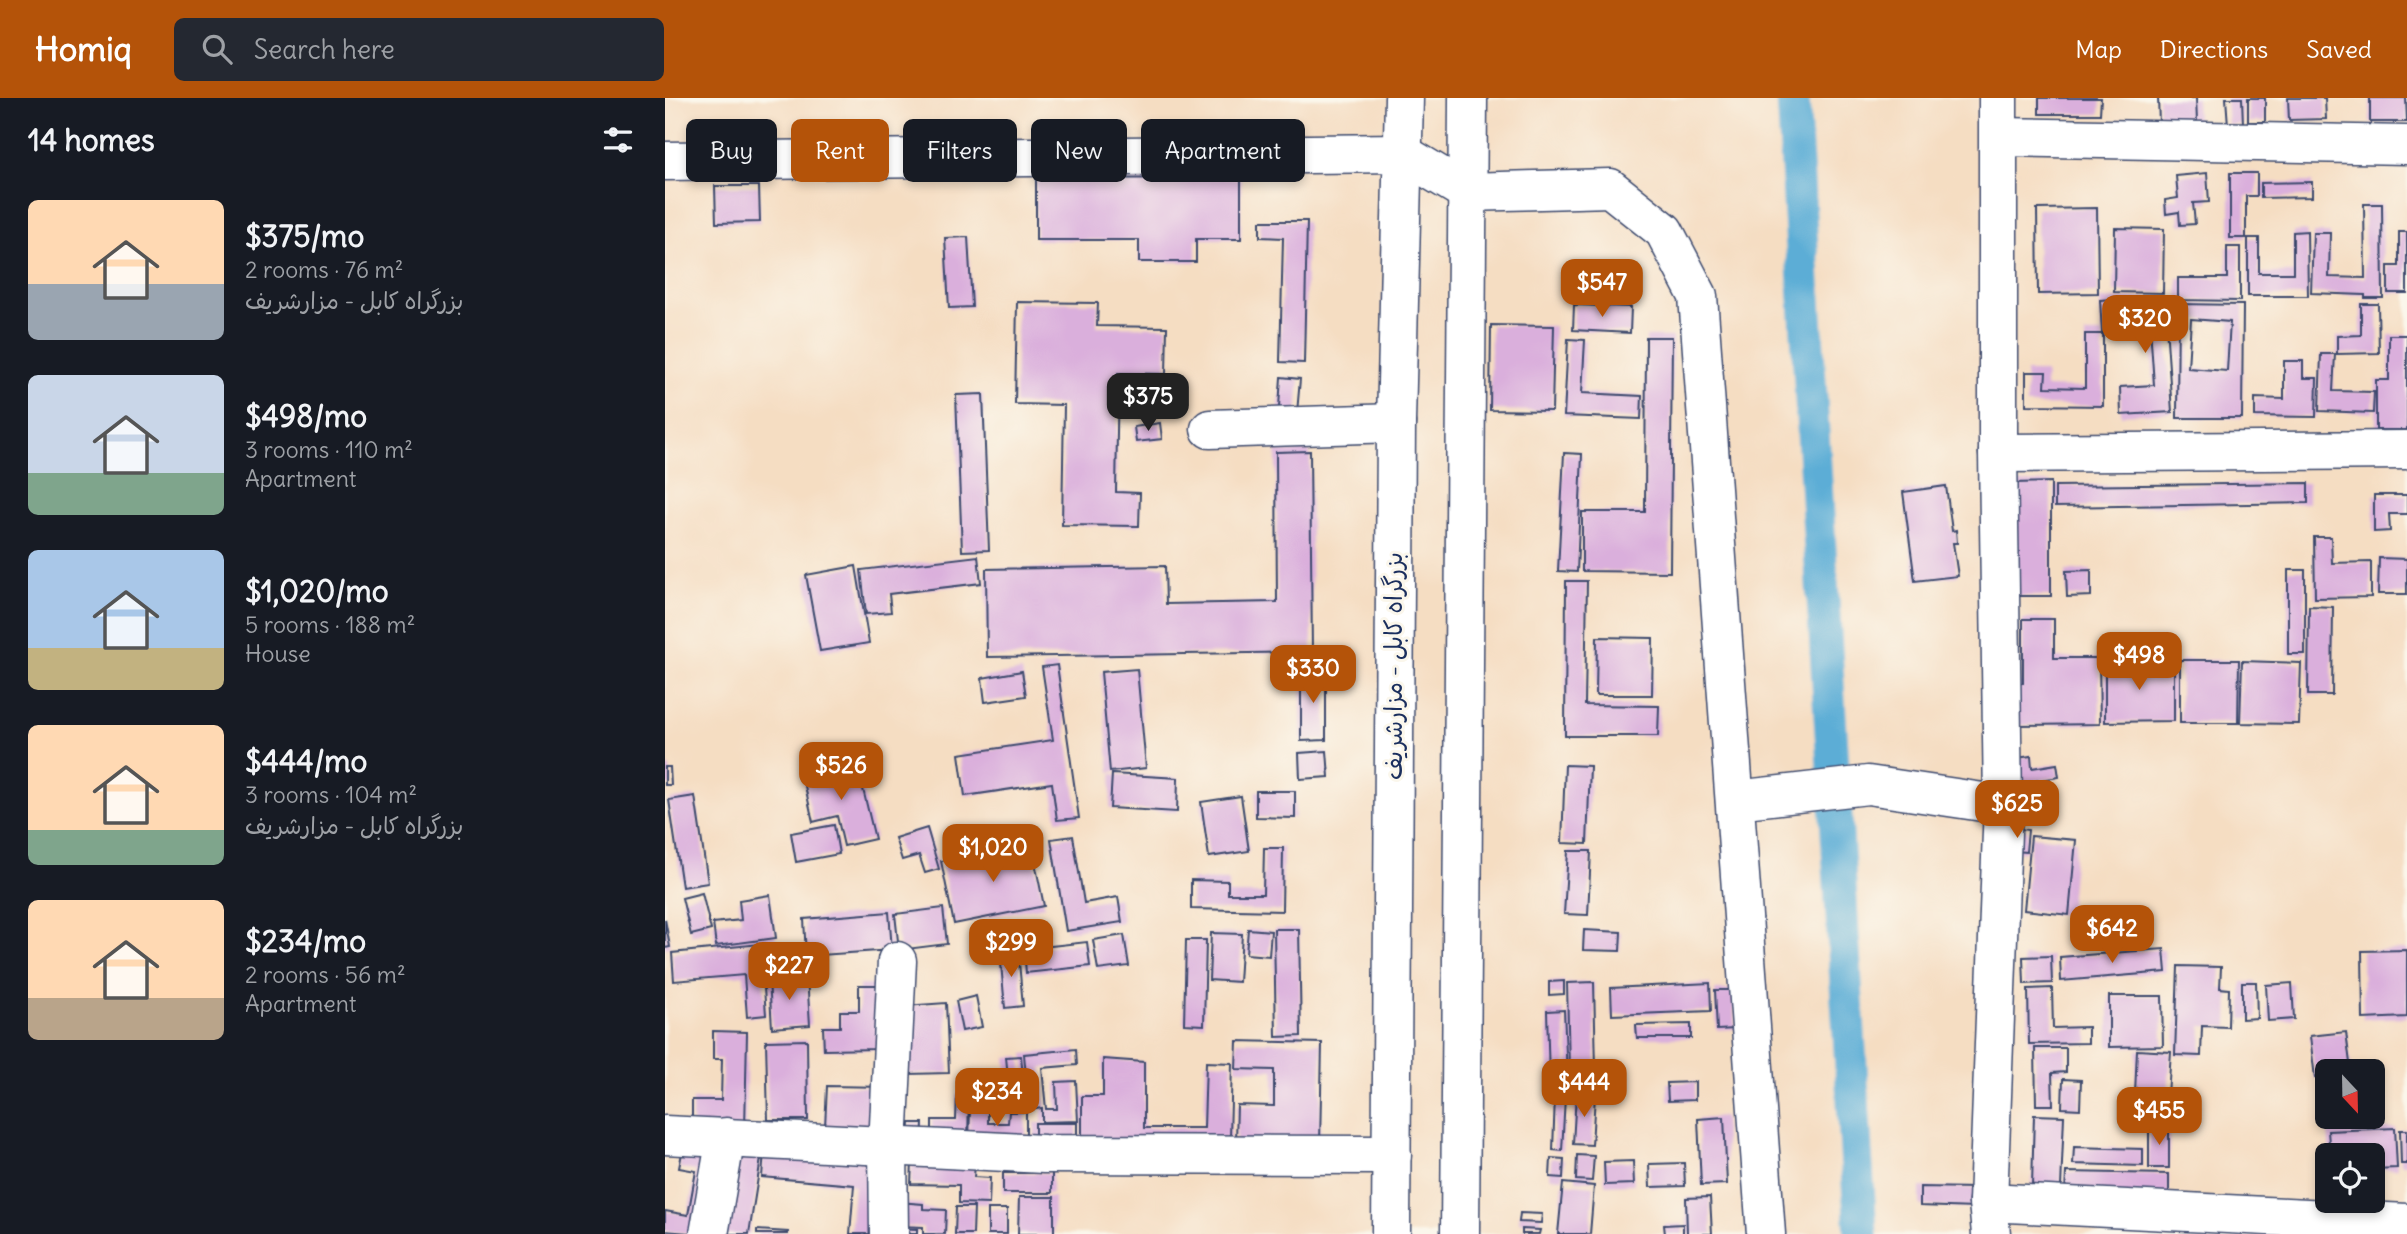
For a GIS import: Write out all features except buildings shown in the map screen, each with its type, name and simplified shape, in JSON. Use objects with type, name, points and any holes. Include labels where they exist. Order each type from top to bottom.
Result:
[{"type":"main road","name":"بزرگراه کابل - مزارشریف","points":[[1391,1234],[1396,423],[1404,98]]},
{"type":"main road","points":[[1460,1234],[1468,98]]},
{"type":"main road","points":[[1999,98],[1998,453],[2003,805],[1990,1218],[2407,1223]]},
{"type":"main road","points":[[1999,137],[2407,145]]},
{"type":"main road","points":[[665,161],[1402,153],[1468,192],[1610,188],[1664,231],[1698,296],[1766,1234]]},
{"type":"main road","points":[[1210,429],[1396,423]]},
{"type":"main road","points":[[1998,453],[2407,450]]},
{"type":"main road","points":[[1735,800],[1868,785],[2003,805]]},
{"type":"main road","points":[[889,1234],[888,1146],[897,961]]},
{"type":"main road","points":[[665,1135],[1044,1154],[1392,1155]]},
{"type":"main road","points":[[709,1234],[726,1137]]},
{"type":"waterway","points":[[1793,98],[1861,1234]]}]
